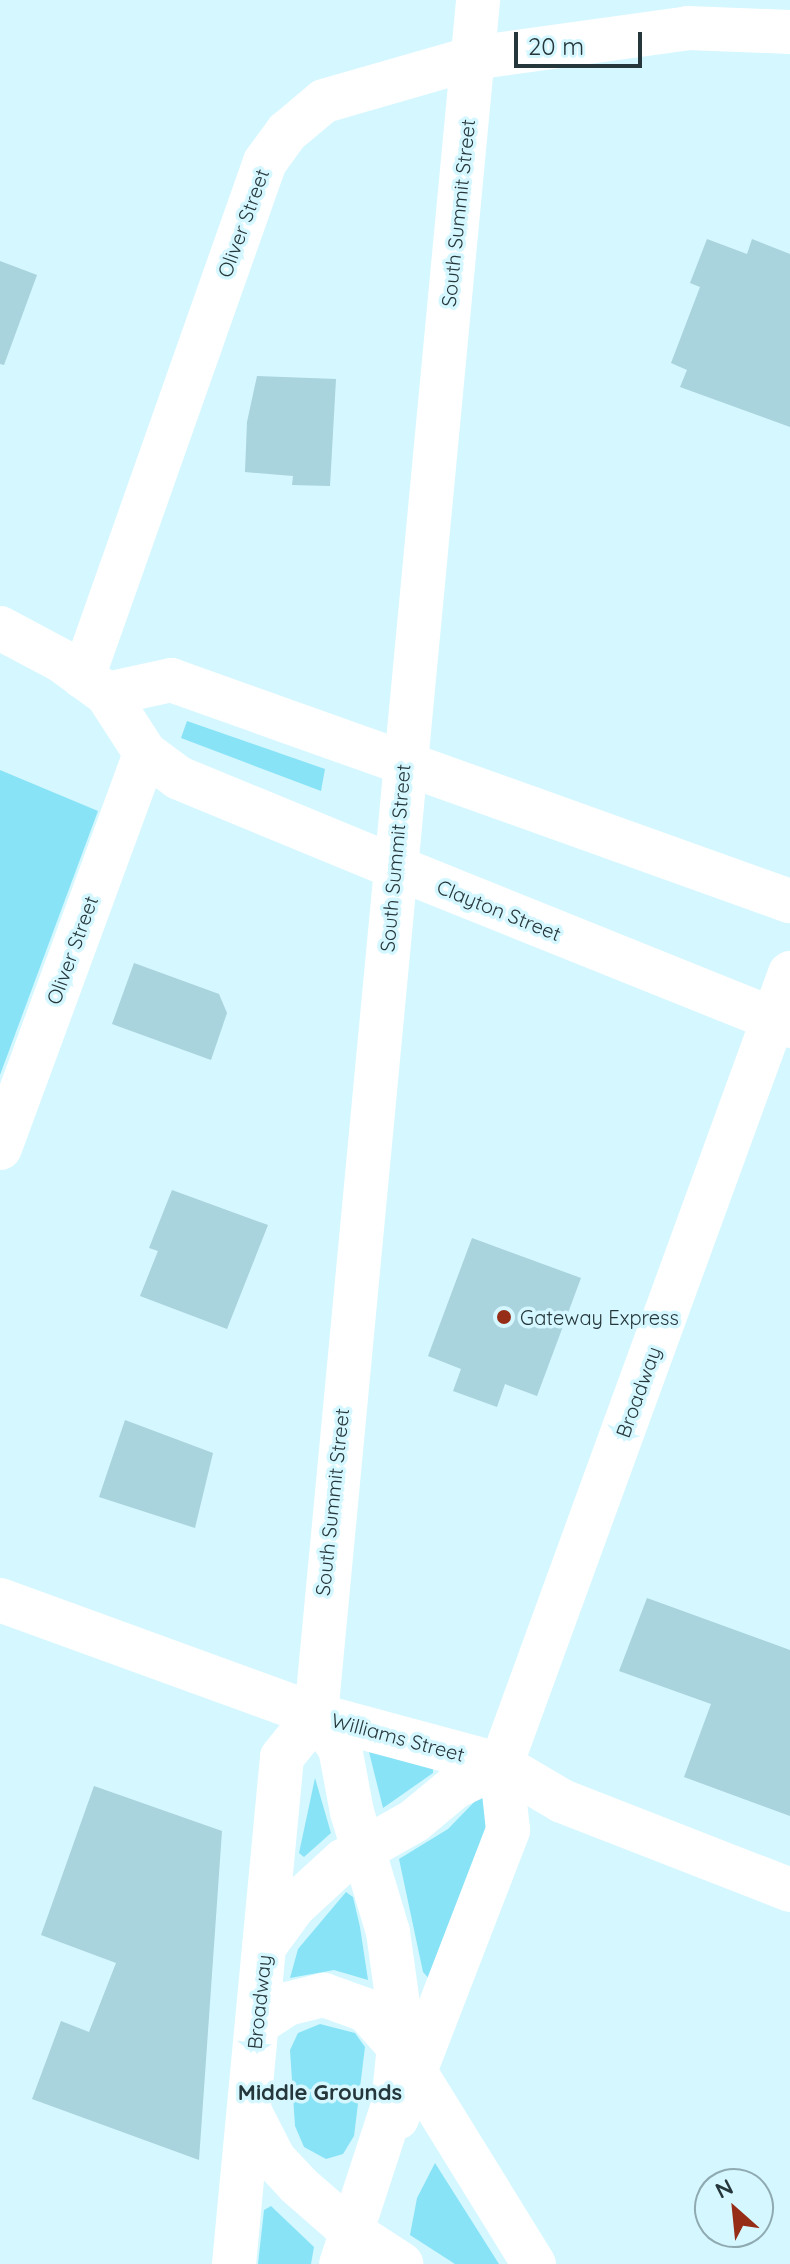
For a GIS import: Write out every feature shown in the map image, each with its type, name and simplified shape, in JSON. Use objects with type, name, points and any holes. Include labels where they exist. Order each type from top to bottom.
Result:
[{"type":"street","name":"South Summit Street","points":[[316,1715],[478,0]]},
{"type":"street","name":"Oliver Street","points":[[95,686],[265,162],[287,132],[324,101],[473,58],[688,28],[790,32]]},
{"type":"street","name":"Clayton Street","points":[[3,637],[95,686],[145,753],[179,778],[781,1023]]},
{"type":"street","points":[[95,686],[171,680],[790,901]]},
{"type":"street","name":"Oliver Street","points":[[0,1148],[145,753]]},
{"type":"street","name":"Broadway","points":[[408,2060],[508,1830],[501,1765],[781,1023],[790,973]]},
{"type":"street","name":"Williams Street","points":[[0,1600],[316,1715],[501,1765],[562,1801],[790,1890]]},
{"type":"street","points":[[264,1947],[282,1757],[316,1715],[340,1748],[343,1779],[391,1947],[408,2060],[352,2232]]},
{"type":"street","name":"Broadway","points":[[234,2264],[264,1947],[294,1906],[365,1849],[414,1821],[455,1787],[501,1765]]},
{"type":"street","points":[[258,2023],[287,2004],[324,1995],[366,2010],[408,2060],[534,2264]]},
{"type":"street","points":[[249,2110],[274,2159],[352,2232],[401,2264]]},
{"type":"shaded area","points":[[187,721],[325,769],[321,791],[181,738]]},
{"type":"shaded area","points":[[0,770],[98,811],[0,1075]]},
{"type":"shaded area","points":[[369,1752],[433,1767],[433,1773],[383,1808]]},
{"type":"shaded area","points":[[315,1778],[331,1833],[304,1857],[299,1853]]},
{"type":"shaded area","points":[[480,1796],[499,1797],[431,1981],[423,1972],[399,1859],[448,1829]]},
{"type":"shaded area","points":[[346,1892],[353,1897],[368,1980],[334,1970],[290,1978],[298,1949]]},
{"type":"shaded area","points":[[320,2024],[355,2033],[365,2047],[354,2136],[343,2154],[326,2159],[304,2147],[295,2126],[290,2050],[298,2033]]},
{"type":"shaded area","points":[[435,2163],[499,2264],[455,2264],[410,2235],[417,2198]]},
{"type":"shaded area","points":[[271,2206],[314,2247],[311,2264],[258,2264],[264,2210]]},
{"type":"building","points":[[707,239],[747,254],[752,239],[790,254],[790,427],[680,387],[687,370],[671,363],[700,287],[690,283]]},
{"type":"building","points":[[0,261],[37,275],[4,365],[0,364]]},
{"type":"building","points":[[257,376],[336,379],[330,486],[292,485],[293,476],[245,472],[247,422]]},
{"type":"building","points":[[134,963],[219,994],[227,1013],[211,1060],[112,1024]]},
{"type":"building","points":[[172,1190],[268,1225],[227,1329],[140,1296],[158,1251],[149,1248]]},
{"type":"building","name":"Gateway Express","points":[[472,1238],[581,1278],[537,1396],[505,1384],[497,1407],[453,1391],[461,1369],[428,1356]]},
{"type":"building","points":[[125,1420],[213,1453],[195,1528],[99,1497]]},
{"type":"building","points":[[647,1598],[790,1650],[790,1816],[684,1777],[711,1704],[619,1671]]},
{"type":"building","points":[[94,1786],[222,1831],[199,2160],[32,2099],[61,2021],[89,2032],[116,1963],[41,1935]]},
{"type":"place","name":"Gateway Express","points":[[504,1317]]},
{"type":"district","name":"Middle Grounds","points":[[320,2093]]}]
